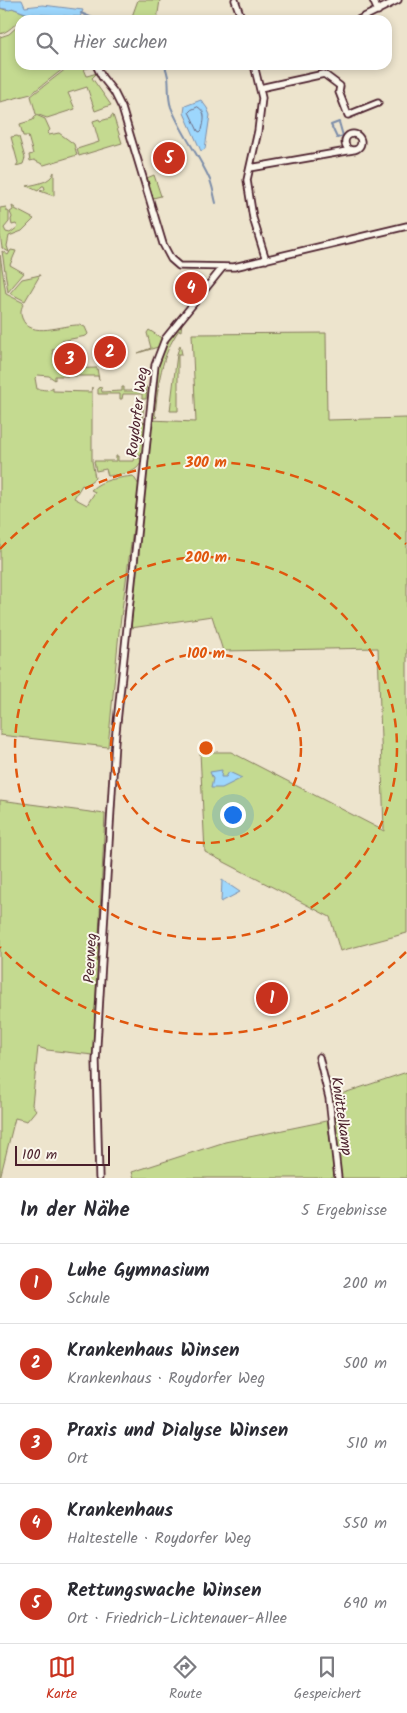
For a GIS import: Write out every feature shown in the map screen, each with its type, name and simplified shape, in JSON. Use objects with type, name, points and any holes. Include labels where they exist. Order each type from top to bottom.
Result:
[{"type":"street","points":[[235,0],[240,15]]},
{"type":"street","points":[[373,0],[378,11]]},
{"type":"street","points":[[369,15],[398,0]]},
{"type":"street","points":[[98,70],[114,92],[122,108],[166,251],[174,262],[181,267],[234,267],[407,226]]},
{"type":"street","points":[[255,70],[262,98],[250,168],[246,180],[250,204],[266,260]]},
{"type":"street","points":[[260,88],[324,74],[340,86],[340,92],[348,115],[378,103]]},
{"type":"street","points":[[250,168],[353,150]]},
{"type":"street","name":"Roydorfer Weg","points":[[115,740],[155,365],[164,341],[177,322],[223,267]]},
{"type":"street","name":"Peerweg","points":[[99,1178],[96,1061],[115,740]]},
{"type":"street","name":"Knüttelkamp","points":[[319,1058],[329,1098],[338,1178]]},
{"type":"green space","points":[[138,0],[160,0],[158,15],[132,15]]},
{"type":"green space","points":[[0,8],[6,10],[12,8],[28,14],[45,15],[15,15],[15,24],[0,34]]},
{"type":"green space","points":[[15,29],[15,70],[62,70],[31,94],[0,102],[0,37],[9,34]]},
{"type":"green space","points":[[65,70],[84,70],[87,76],[97,73],[92,78],[111,105],[95,111],[87,87],[68,93],[75,109],[47,118],[36,114],[31,96]]},
{"type":"green space","points":[[36,115],[45,119],[50,130],[48,132],[49,135],[59,133],[74,144],[77,155],[44,165],[34,160],[30,161],[29,155],[33,154],[28,136],[23,136],[20,124],[33,120]]},
{"type":"green space","points":[[113,115],[122,143],[79,156],[77,149],[99,142],[93,121],[111,118]]},
{"type":"green space","points":[[11,137],[19,137],[25,158],[23,164],[16,166],[18,163]]},
{"type":"green space","points":[[54,172],[54,196],[40,191],[45,189],[44,186],[38,191],[27,186],[47,180]]},
{"type":"green space","points":[[154,175],[161,196],[153,198],[147,178]]},
{"type":"green space","points":[[12,206],[34,219],[22,231],[9,236],[7,246],[9,252],[2,248],[0,208],[6,207],[9,212],[9,222],[4,228],[6,232],[10,233],[18,227],[16,224],[12,225],[10,212],[13,210]]},
{"type":"green space","points":[[11,250],[16,251],[10,265],[24,273],[8,292],[2,251],[8,255]]},
{"type":"green space","points":[[0,255],[6,294],[24,303],[21,314],[26,325],[39,330],[80,325],[85,327],[88,334],[61,341],[62,347],[52,350],[58,369],[97,368],[99,380],[98,376],[55,376],[55,380],[49,376],[38,375],[35,378],[37,389],[47,390],[53,387],[53,391],[91,392],[92,387],[92,461],[95,478],[85,486],[82,485],[74,498],[87,505],[95,492],[91,490],[95,486],[116,478],[133,476],[139,485],[119,632],[108,747],[0,735]]},
{"type":"green space","points":[[40,275],[25,301],[10,293],[22,279]]},
{"type":"green space","points":[[182,322],[181,331],[179,330],[173,340],[164,360],[157,393],[155,415],[157,417],[154,418],[151,416],[158,362],[167,342]]},
{"type":"green space","points":[[149,330],[163,339],[158,347],[138,353],[151,348],[147,333]]},
{"type":"green space","points":[[326,333],[327,420],[407,418],[407,933],[340,951],[330,917],[205,852],[200,752],[231,752],[384,831],[378,648],[223,651],[212,616],[131,628],[150,420],[196,422],[192,334]]},
{"type":"green space","points":[[180,345],[182,354],[178,354],[178,411],[170,411],[177,354]]},
{"type":"green space","points":[[101,387],[102,392],[122,391],[122,387],[124,387],[124,391],[143,391],[144,387],[147,387],[146,399],[142,399],[142,394],[123,394],[122,399],[120,399],[120,394],[98,394],[98,388]]},
{"type":"green space","points":[[142,405],[144,405],[142,422],[146,423],[142,457],[137,454]]},
{"type":"green space","points":[[116,456],[118,456],[118,461],[134,461],[135,457],[142,459],[137,468],[128,473],[108,476],[106,469],[96,471],[94,461],[116,461]]},
{"type":"green space","points":[[0,800],[105,814],[93,1055],[47,1050],[38,1047],[32,1105],[36,1110],[27,1121],[15,1118],[0,1178]]},
{"type":"green space","points":[[407,1072],[407,1178],[134,1178],[132,1172],[225,1142],[331,1120],[329,1098]]},
{"type":"water","points":[[0,0],[22,0],[25,7],[43,5],[83,10],[81,15],[45,15],[28,14],[12,8],[10,10],[0,8]]},
{"type":"water","points":[[201,100],[210,115],[205,149],[201,151],[184,113],[185,106]]},
{"type":"water","points":[[222,770],[221,777],[226,777],[229,772],[242,778],[222,788],[211,788],[213,779],[210,772]]},
{"type":"water","points":[[222,880],[240,892],[221,902]]},
{"type":"waterway","points":[[81,13],[86,15]]},
{"type":"waterway","points":[[166,70],[171,107],[210,180],[216,203]]},
{"type":"waterway","points":[[339,122],[343,136],[337,138],[331,125],[339,122]]},
{"type":"place","name":"Rettungswache Winsen","points":[[169,158]]},
{"type":"place","name":"Krankenhaus","points":[[191,288]]},
{"type":"place","name":"Krankenhaus Winsen","points":[[110,352]]},
{"type":"place","name":"Praxis und Dialyse Winsen","points":[[70,359]]},
{"type":"place","name":"Luhe Gymnasium","points":[[272,998]]}]
